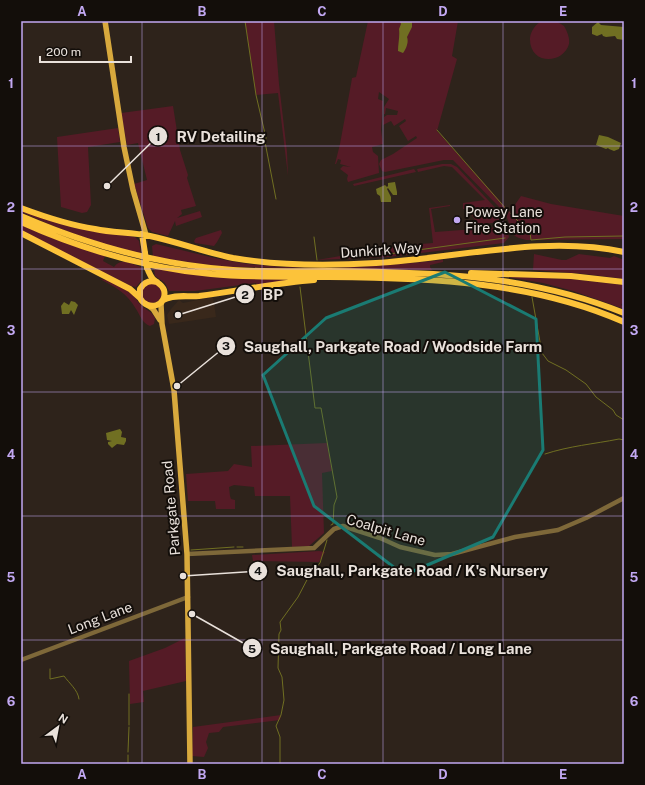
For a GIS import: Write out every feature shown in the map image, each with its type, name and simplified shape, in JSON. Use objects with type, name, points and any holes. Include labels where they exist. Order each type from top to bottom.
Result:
[{"type":"highway","name":"Dunkirk Way","points":[[21,208],[48,218],[96,230],[144,235],[232,257],[289,264],[336,265],[378,263],[512,249],[559,247],[597,248],[624,252]]},
{"type":"highway","points":[[21,216],[106,248],[156,260],[192,266],[254,271],[430,274],[490,279],[531,285],[578,296],[624,313]]},
{"type":"highway","points":[[21,222],[93,249],[132,260],[171,268],[211,274],[241,276],[363,277],[446,281],[508,288],[547,296],[575,304],[624,322]]},
{"type":"highway","points":[[21,233],[130,289],[140,298],[142,302],[149,306],[156,305],[171,296],[193,296],[297,282],[363,277]]},
{"type":"highway","points":[[140,298],[140,291],[144,284],[147,268],[144,235]]},
{"type":"highway","points":[[147,268],[151,276],[160,284],[164,291],[162,301]]},
{"type":"highway","points":[[430,274],[547,274],[598,278],[624,282]]},
{"type":"highway","points":[[144,284],[150,281],[156,282]]},
{"type":"main road","points":[[105,21],[124,147],[144,235]]},
{"type":"main road","name":"Parkgate Road","points":[[162,301],[162,324],[174,390],[187,554],[190,764]]},
{"type":"main road","name":"Parkgate Road","points":[[149,306],[153,309],[162,324]]},
{"type":"street","name":"Coalpit Lane","points":[[187,554],[314,548],[334,529],[343,526],[380,538],[400,547],[435,555],[452,554],[515,537],[558,530],[586,518],[624,498]]},
{"type":"street","name":"Long Lane","points":[[21,660],[188,597]]},
{"type":"highlighted area","points":[[445,272],[536,319],[543,450],[493,537],[404,575],[314,506],[263,375],[326,318]]},
{"type":"shaded area","points":[[245,21],[274,21],[288,176],[278,93],[256,95]]},
{"type":"shaded area","points":[[368,21],[458,21],[452,56],[457,59],[437,131],[510,212],[521,196],[551,204],[624,216],[624,239],[526,240],[517,237],[513,234],[504,212],[453,160],[444,160],[385,172],[382,171],[379,164],[381,160],[417,138],[416,136],[408,141],[399,126],[406,121],[405,119],[394,126],[391,121],[383,125],[384,117],[387,115],[397,115],[398,111],[386,108],[384,114],[384,107],[389,99],[379,92],[378,99],[383,101],[381,130],[383,144],[372,147],[373,152],[378,156],[379,173],[348,182],[348,175],[340,169],[343,166],[351,167],[340,164],[341,160],[338,159],[335,164],[352,78],[356,77]]},
{"type":"shaded area","points":[[400,21],[412,21],[412,27],[407,37],[407,45],[403,53],[398,51]]},
{"type":"shaded area","points":[[542,21],[556,21],[564,26],[568,35],[569,44],[566,51],[560,56],[547,59],[540,57],[531,47],[531,32]]},
{"type":"shaded area","points":[[598,22],[601,25],[624,27],[624,40],[617,39],[615,36],[606,37],[602,34],[597,36],[592,34],[592,27]]},
{"type":"shaded area","points":[[173,106],[180,150],[196,206],[181,210],[182,214],[177,218],[200,211],[202,217],[176,226],[175,221],[168,236],[152,232],[148,228],[134,184],[147,180],[138,143],[127,145],[121,113]]},
{"type":"shaded area","points":[[118,128],[120,142],[88,147],[91,205],[87,212],[82,213],[61,207],[57,137]]},
{"type":"shaded area","points":[[599,135],[621,143],[619,149],[614,151],[596,145]]},
{"type":"shaded area","points":[[442,164],[451,164],[457,167],[503,216],[504,221],[479,225],[470,213],[466,212],[466,209],[463,209],[463,203],[485,200],[452,167],[444,166],[418,172],[417,169]]},
{"type":"shaded area","points":[[414,169],[416,172],[354,186],[353,184]]},
{"type":"shaded area","points":[[395,182],[397,195],[393,195],[388,188],[391,202],[381,202],[380,196],[377,194],[376,189],[385,185],[387,187],[388,183]]},
{"type":"shaded area","points":[[450,205],[431,209],[435,232],[502,227],[507,229],[509,237],[504,243],[388,257],[317,260],[399,246],[433,243],[429,208]]},
{"type":"shaded area","points":[[21,210],[135,237],[139,241],[141,254],[110,246],[65,231],[21,212]]},
{"type":"shaded area","points":[[21,225],[105,256],[103,261],[114,267],[120,262],[123,262],[141,267],[141,281],[136,287],[131,286],[21,231]]},
{"type":"shaded area","points":[[221,230],[222,233],[214,246],[195,243],[194,241],[196,238]]},
{"type":"shaded area","points":[[156,244],[249,264],[297,268],[346,267],[443,260],[443,262],[430,265],[432,270],[223,267],[153,257],[152,246]]},
{"type":"shaded area","points":[[534,254],[562,260],[566,260],[579,254],[610,258],[614,256],[624,260],[624,279],[533,270]]},
{"type":"shaded area","points":[[154,269],[299,279],[257,286],[256,283],[195,291],[169,291],[165,283],[155,276]]},
{"type":"shaded area","points":[[501,276],[571,279],[624,285],[624,301],[621,305],[624,309],[573,291],[543,283]]},
{"type":"shaded area","points":[[100,279],[109,280],[129,291],[142,306],[154,316],[154,324],[150,326],[145,323],[125,295]]},
{"type":"shaded area","points":[[152,283],[159,286],[162,293],[159,300],[152,303],[145,300],[142,293],[145,286]]},
{"type":"shaded area","points":[[213,297],[216,317],[169,324],[167,315],[179,300],[183,303]]},
{"type":"shaded area","points":[[71,301],[78,305],[74,315],[71,310],[69,314],[62,314],[61,306],[64,302],[69,305]]},
{"type":"shaded area","points":[[120,429],[122,432],[121,437],[126,438],[126,441],[124,445],[117,444],[112,448],[108,442],[112,441],[107,440],[106,433]]},
{"type":"shaded area","points":[[327,443],[332,471],[322,473],[324,533],[309,546],[292,547],[290,496],[255,496],[254,487],[234,485],[229,487],[231,499],[235,500],[235,509],[216,509],[215,501],[188,501],[186,474],[228,471],[234,464],[252,467],[251,446]]},
{"type":"shaded area","points":[[319,551],[325,552],[319,562],[253,561],[252,555]]},
{"type":"shaded area","points":[[185,638],[186,681],[143,691],[144,702],[130,704],[129,661],[165,648]]},
{"type":"shaded area","points":[[281,715],[280,720],[223,727],[219,732],[209,733],[206,742],[208,748],[204,757],[192,756],[193,727]]},
{"type":"waterway","points":[[245,21],[256,95],[266,138],[265,142],[276,199]]},
{"type":"waterway","points":[[437,130],[507,210]]},
{"type":"waterway","points":[[510,213],[530,233],[531,240],[565,237],[624,236]]},
{"type":"waterway","points":[[314,237],[317,260]]},
{"type":"waterway","points":[[367,257],[505,238]]},
{"type":"waterway","points":[[300,287],[315,408],[321,408],[337,497],[334,505],[333,524],[331,525]]},
{"type":"waterway","points":[[532,297],[542,353],[548,361],[566,370],[586,384],[596,397],[613,410],[616,415],[624,420]]},
{"type":"waterway","points":[[545,454],[582,445],[619,439],[624,440]]},
{"type":"waterway","points":[[280,764],[280,737],[276,726],[281,715],[284,700],[282,677],[278,668],[279,634],[281,630],[280,622],[298,597],[309,576],[320,563],[327,540]]},
{"type":"waterway","points":[[191,550],[234,547]]},
{"type":"waterway","points":[[237,547],[243,547]]},
{"type":"waterway","points":[[50,669],[50,679],[64,676],[75,690],[79,699]]},
{"type":"waterway","points":[[129,694],[129,725]]},
{"type":"waterway","points":[[128,752],[129,727]]},
{"type":"waterway","points":[[128,755],[128,764]]},
{"type":"place","name":"RV Detailing","points":[[107,186]]},
{"type":"place","name":"Powey Lane Fire Station","points":[[457,220]]},
{"type":"place","name":"BP","points":[[178,315]]},
{"type":"place","name":"Saughall, Parkgate Road / Woodside Farm","points":[[177,386]]},
{"type":"place","name":"Saughall, Parkgate Road / K's Nursery","points":[[183,576]]},
{"type":"place","name":"Saughall, Parkgate Road / Long Lane","points":[[192,614]]}]
